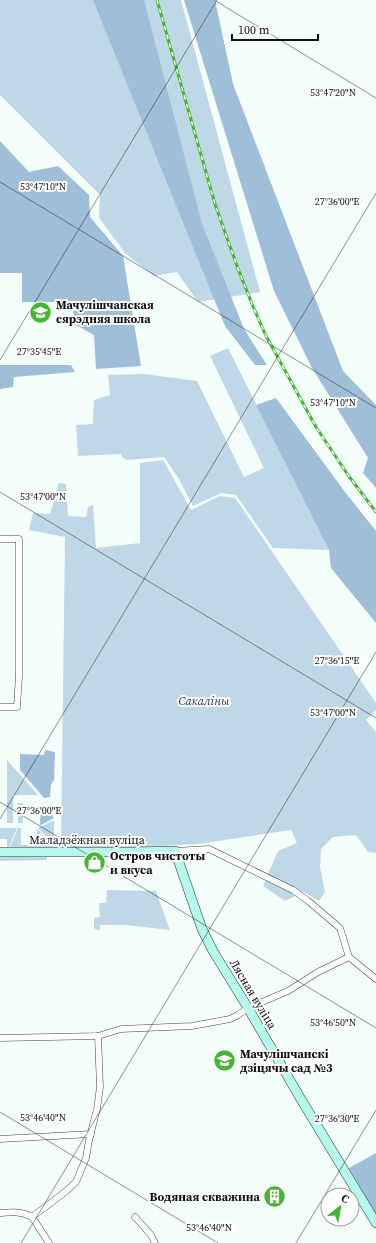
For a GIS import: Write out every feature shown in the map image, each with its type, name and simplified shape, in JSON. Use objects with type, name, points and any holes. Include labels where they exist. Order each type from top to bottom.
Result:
[{"type":"main road","name":"Маладзёжная вуліца","points":[[0,852],[174,851]]},
{"type":"main road","name":"Лясная вуліца","points":[[174,851],[202,929],[213,951],[376,1223]]},
{"type":"street","points":[[0,539],[19,539],[20,676],[17,707],[0,707]]},
{"type":"street","points":[[174,851],[209,849],[293,890],[340,928],[349,957],[376,978]]},
{"type":"street","points":[[0,1038],[98,1036],[121,1029],[192,1026],[230,1019],[248,1008],[288,991],[318,972],[349,957]]},
{"type":"street","points":[[32,1217],[76,1182],[86,1158],[97,1109],[100,1087],[98,1036]]},
{"type":"street","points":[[0,1139],[91,1134]]},
{"type":"street","points":[[0,1213],[26,1213],[32,1217],[49,1243]]},
{"type":"street","points":[[135,1217],[155,1243]]},
{"type":"green space","points":[[0,0],[181,0],[260,292],[198,302],[177,272],[154,276],[125,253],[99,218],[100,195],[0,95]]},
{"type":"green space","points":[[228,348],[329,550],[273,548],[236,495],[221,493],[193,506],[179,479],[164,457],[126,460],[121,454],[78,456],[76,425],[93,424],[94,400],[110,395],[108,375],[144,374],[197,381],[244,477],[264,468],[210,356]]},
{"type":"green space","name":"Сакаліны","points":[[163,460],[191,510],[220,496],[235,498],[376,703],[376,710],[366,720],[376,732],[376,853],[368,852],[356,835],[333,837],[321,849],[320,867],[325,892],[319,901],[304,892],[285,901],[263,886],[278,851],[297,843],[291,830],[198,844],[61,851],[65,537],[29,530],[33,513],[50,514],[59,483],[66,484],[68,516],[86,517],[88,507],[93,505],[96,548],[140,543],[140,463]]},
{"type":"green space","points":[[7,760],[38,795],[13,795],[13,823],[7,823]]},
{"type":"green space","points":[[18,803],[23,803],[23,823],[18,823]]},
{"type":"green space","points":[[54,820],[54,845],[38,828]]},
{"type":"green space","points":[[0,828],[17,828],[9,847],[7,847],[7,839],[0,839]]},
{"type":"green space","points":[[18,828],[21,828],[21,845],[36,845],[37,829],[54,847],[10,847]]},
{"type":"green space","points":[[0,854],[47,855],[47,860],[0,861]]},
{"type":"green space","points":[[107,890],[156,891],[170,930],[126,925],[100,925],[100,930],[94,929],[94,918],[100,917],[99,903],[106,903]]},
{"type":"shaded area","points":[[93,0],[144,0],[202,224],[244,329],[267,365],[255,365],[225,326]]},
{"type":"shaded area","points":[[184,0],[215,0],[233,84],[343,371],[376,405],[376,488],[363,473],[368,458],[312,368],[274,291]]},
{"type":"shaded area","points":[[0,141],[29,172],[58,166],[89,195],[90,217],[123,256],[141,366],[96,369],[94,335],[74,324],[73,302],[22,302],[22,273],[0,273]]},
{"type":"shaded area","points":[[0,365],[71,365],[75,372],[14,377],[13,387],[0,389]]},
{"type":"shaded area","points":[[276,398],[345,492],[376,531],[376,623],[331,568],[329,550],[256,405]]},
{"type":"shaded area","points":[[45,750],[55,752],[54,780],[51,784],[50,797],[44,798],[20,770],[20,754],[44,755]]},
{"type":"shaded area","points":[[43,805],[46,806],[54,818],[39,826],[41,807]]},
{"type":"shaded area","points":[[376,1153],[376,1215],[360,1187],[349,1168]]},
{"type":"railway","points":[[157,0],[215,204],[252,304],[266,336],[316,427],[348,475],[376,512]]},
{"type":"place","name":"Мачулішчанская сярэдняя школа","points":[[40,312]]},
{"type":"place","name":"Остров чистоты и вкуса","points":[[94,863]]},
{"type":"place","name":"Мачулішчанскі дзіцячы сад №3","points":[[224,1061]]},
{"type":"place","name":"Водяная скважина","points":[[275,1197]]}]
